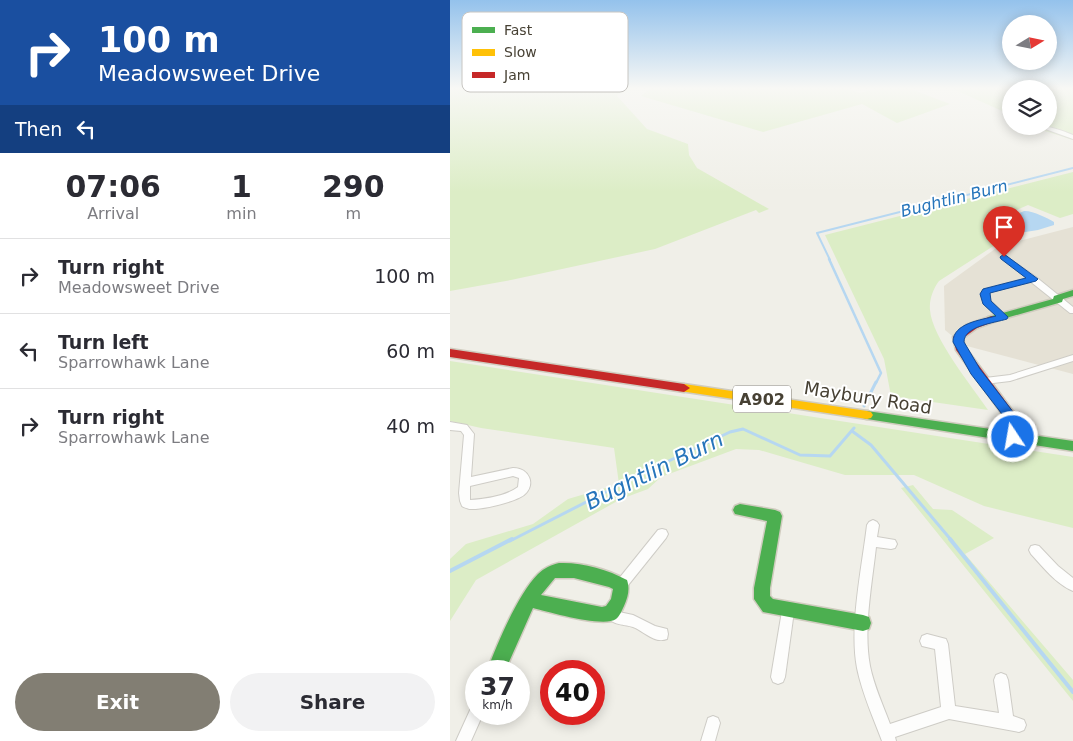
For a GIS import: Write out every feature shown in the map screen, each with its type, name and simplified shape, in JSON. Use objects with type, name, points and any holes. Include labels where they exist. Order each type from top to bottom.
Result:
[{"type":"street","points":[[1057,130],[1073,137]]},
{"type":"street","points":[[1004,257],[1073,311]]},
{"type":"street","points":[[1003,317],[987,302],[984,294],[987,291],[1033,279]]},
{"type":"street","points":[[1013,437],[1011,417],[985,381],[975,371],[960,348],[958,337],[965,328],[1073,293]]},
{"type":"street","name":"Maybury Road","points":[[450,353],[1073,446]]},
{"type":"street","points":[[985,381],[1010,378],[1073,358]]},
{"type":"street","points":[[450,426],[464,428],[469,434],[465,483],[464,497],[466,503],[469,505],[477,504],[515,495],[522,491],[524,476],[519,472],[512,472],[465,483]]},
{"type":"street","points":[[740,510],[774,516],[762,588],[762,599],[769,606],[788,611],[863,623]]},
{"type":"street","points":[[873,525],[863,623],[862,658],[888,737],[949,712],[1013,723],[1001,680]]},
{"type":"street","points":[[621,585],[662,534]]},
{"type":"street","points":[[871,541],[891,544]]},
{"type":"street","points":[[1035,550],[1054,570],[1073,585]]},
{"type":"street","points":[[501,660],[530,600],[543,577],[552,572],[562,570],[615,580],[621,585],[622,594],[611,613],[602,615],[530,600]]},
{"type":"street","points":[[778,678],[788,611]]},
{"type":"street","points":[[611,613],[614,617],[635,622],[649,631],[662,634]]},
{"type":"street","points":[[927,642],[941,644],[949,712]]},
{"type":"street","points":[[708,741],[713,723]]},
{"type":"street","points":[[463,741],[470,725]]},
{"type":"shaded area","points":[[1073,227],[1073,374],[963,345],[945,330],[944,286],[999,246]]},
{"type":"green space","points":[[450,123],[641,123],[647,129],[688,144],[689,155],[697,168],[769,209],[759,213],[756,210],[655,249],[450,291]]},
{"type":"green space","points":[[731,123],[796,123],[763,132]]},
{"type":"green space","points":[[1057,123],[1073,123],[1073,140],[1057,135]]},
{"type":"green space","points":[[1073,172],[1073,214],[1060,218],[1028,205],[1005,215],[1005,222],[999,229],[1009,236],[939,281],[932,295],[930,310],[932,321],[938,334],[954,362],[988,410],[891,396],[884,359],[825,235]]},
{"type":"green space","points":[[450,361],[1073,457],[1073,528],[984,506],[914,475],[845,475],[759,450],[736,449],[661,477],[648,489],[621,499],[476,580],[450,621],[450,559],[466,544],[533,524],[568,499],[619,484],[614,448],[481,428],[450,421]]},
{"type":"green space","points":[[913,485],[933,509],[952,510],[994,538],[965,554],[1073,680],[1073,701],[901,488]]},
{"type":"water","points":[[1024,211],[1044,216],[1054,222],[1054,225],[1013,234],[1010,230],[1014,223],[1013,216]]},
{"type":"waterway","name":"Bughtlin Burn","points":[[830,260],[817,233],[1073,168]]},
{"type":"waterway","name":"Bughtlin Burn","points":[[829,259],[881,373],[876,383]]},
{"type":"waterway","name":"Bughtlin Burn","points":[[864,406],[876,382]]},
{"type":"waterway","name":"Bughtlin Burn","points":[[510,541],[639,475],[730,432],[743,429],[800,455],[830,456],[854,428]]},
{"type":"waterway","points":[[852,431],[871,445],[952,541]]},
{"type":"waterway","name":"Bughtlin Burn","points":[[450,571],[512,539]]},
{"type":"waterway","points":[[950,539],[1073,692]]},
{"type":"traffic: fast","points":[[992,319],[1059,300],[1057,298],[1073,293]]},
{"type":"traffic: fast","points":[[867,415],[1073,446]]},
{"type":"traffic: fast","points":[[740,510],[775,516],[762,588],[762,599],[769,606],[863,623]]},
{"type":"traffic: fast","points":[[501,660],[527,603],[543,579],[550,573],[559,570],[574,571],[605,578],[621,585],[620,596],[613,610],[611,613],[602,615],[530,600]]},
{"type":"traffic: slow","points":[[684,388],[867,415]]},
{"type":"traffic: jam","points":[[992,319],[974,325],[958,337],[960,348],[1011,417],[1013,437]]},
{"type":"traffic: jam","points":[[450,353],[684,388]]},
{"type":"route","points":[[1004,257],[1033,279],[987,291],[984,294],[987,302],[1003,317],[965,328],[958,337],[958,342],[975,371],[985,381],[1011,417],[1013,437]]}]
